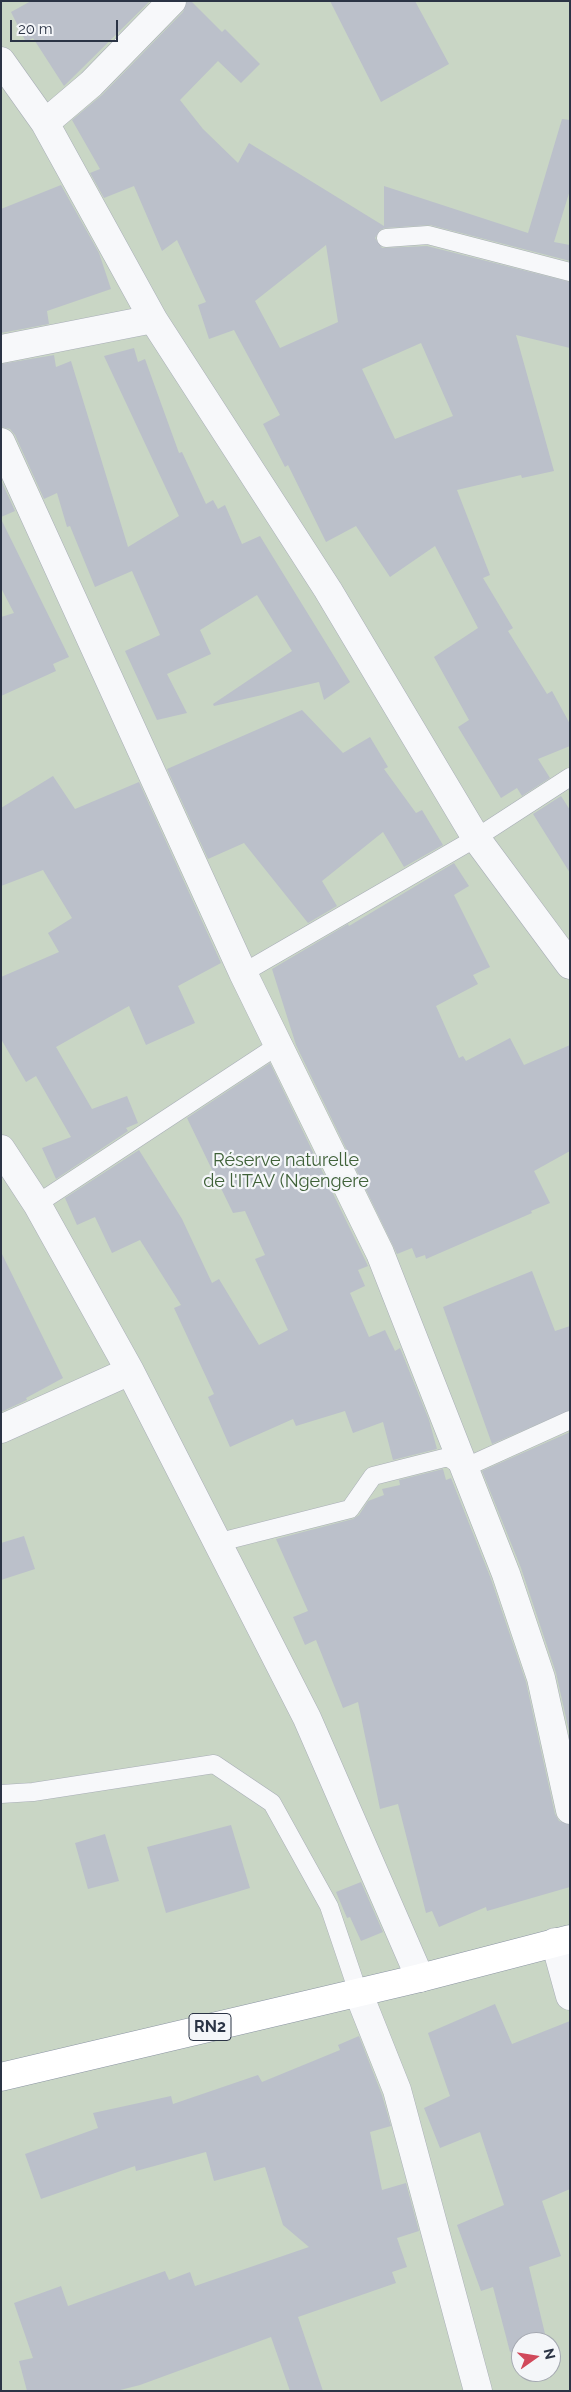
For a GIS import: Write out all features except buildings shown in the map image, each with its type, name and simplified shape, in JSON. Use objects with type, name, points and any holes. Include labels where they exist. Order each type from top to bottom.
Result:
[{"type":"highway","name":"RN2","points":[[1,2077],[420,1978],[563,1940]]},
{"type":"street","points":[[45,123],[91,84],[172,1]]},
{"type":"street","points":[[1,61],[45,123],[153,319],[328,590],[476,838],[570,965]]},
{"type":"street","points":[[1,349],[153,319]]},
{"type":"street","points":[[1,442],[243,974],[380,1253],[436,1390],[464,1468],[506,1574],[541,1678],[570,1810]]},
{"type":"street","points":[[1,1149],[37,1204],[130,1370],[216,1543],[307,1718],[420,1978]]},
{"type":"street","points":[[1,1428],[130,1370]]},
{"type":"street","points":[[563,1940],[570,1996]]},
{"type":"street","points":[[358,1992],[397,2090],[478,2391]]},
{"type":"lane","points":[[386,238],[428,235],[570,272]]},
{"type":"lane","points":[[243,974],[476,838],[570,777]]},
{"type":"lane","points":[[37,1204],[277,1046]]},
{"type":"lane","points":[[216,1543],[350,1509],[373,1476],[448,1457],[464,1468],[570,1420]]},
{"type":"lane","points":[[1,1794],[33,1792],[214,1764],[272,1803],[329,1906],[358,1992]]},
{"type":"green space","name":"Réserve naturelle de l'ITAV (Ngengere","points":[[1,1],[570,1],[570,2391],[1,2391]]}]
